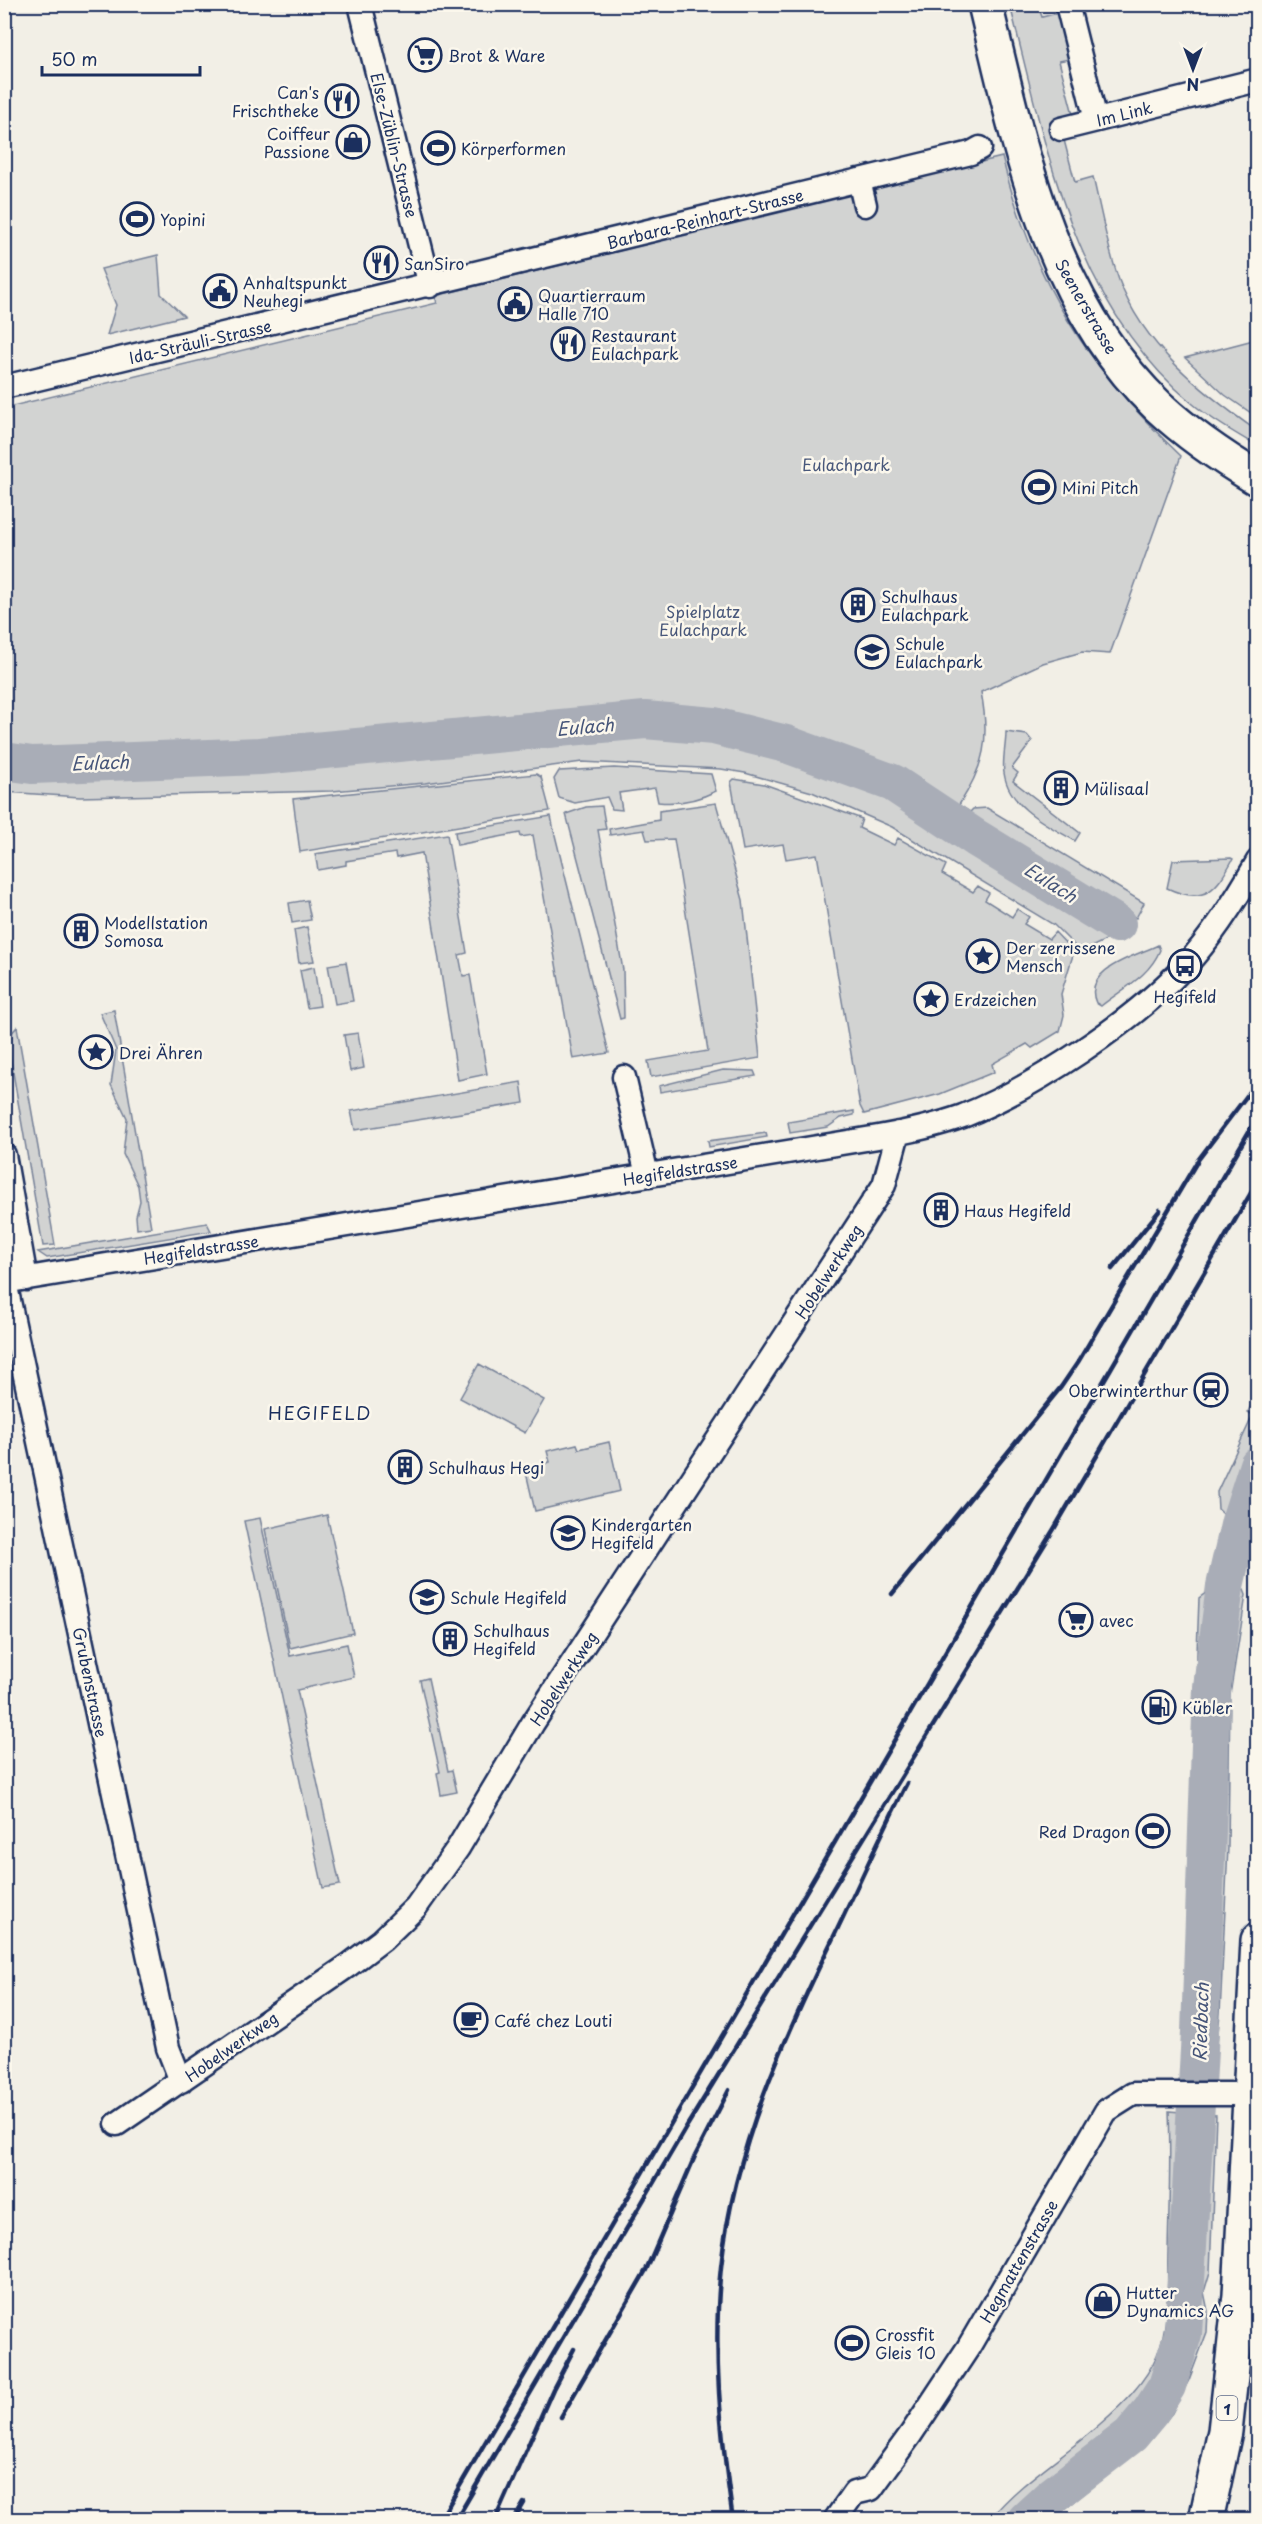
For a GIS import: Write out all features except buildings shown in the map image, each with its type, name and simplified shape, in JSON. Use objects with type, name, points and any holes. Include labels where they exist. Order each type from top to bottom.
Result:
[{"type":"main road","name":"Seenerstrasse","points":[[986,4],[1031,177],[1051,240],[1070,282],[1098,332],[1127,371],[1158,406],[1194,437],[1257,479]]},
{"type":"main road","name":"1","points":[[1206,2520],[1225,2431],[1249,2296],[1249,2094],[1257,1940]]},
{"type":"street","name":"Else-Züblin-Strasse","points":[[360,4],[430,286]]},
{"type":"street","points":[[1067,4],[1096,120]]},
{"type":"street","name":"Im Link","points":[[1061,129],[1257,80]]},
{"type":"street","name":"Barbara-Reinhart-Strasse","points":[[430,286],[971,153],[980,148]]},
{"type":"street","points":[[859,180],[865,205]]},
{"type":"street","name":"Ida-Sträuli-Strasse","points":[[4,387],[430,286]]},
{"type":"street","name":"Hegifeldstrasse","points":[[12,1281],[941,1124],[983,1108],[1030,1082],[1134,1014],[1185,966],[1240,892],[1257,861]]},
{"type":"street","points":[[624,1077],[648,1175]]},
{"type":"street","name":"Hobelwerkweg","points":[[117,2124],[350,1965],[382,1940],[416,1907],[458,1848],[538,1715],[884,1185],[898,1133]]},
{"type":"street","name":"Grubenstrasse","points":[[4,1155],[12,1281],[168,2048],[181,2081]]},
{"type":"street","name":"Hegmattenstrasse","points":[[834,2520],[854,2493],[871,2489],[911,2434],[968,2348],[1106,2111],[1133,2094],[1249,2094]]},
{"type":"green space","points":[[1010,5],[1038,5],[1042,17],[1058,13],[1069,59],[1059,61],[1073,114],[1058,117],[1075,182],[1093,177],[1111,255],[1130,304],[1143,326],[1176,366],[1257,431],[1257,446],[1193,404],[1152,364],[1119,320],[1092,272],[1070,221],[1052,168]]},
{"type":"green space","name":"Eulachpark","points":[[1002,157],[1030,245],[1068,320],[1117,389],[1181,456],[1110,654],[1082,652],[1043,663],[981,692],[985,724],[983,751],[975,777],[959,805],[970,812],[973,809],[987,808],[1144,903],[1136,918],[1124,911],[1108,939],[1081,952],[1054,925],[892,827],[812,792],[745,773],[721,769],[582,762],[425,783],[332,791],[80,797],[5,792],[4,408],[437,303],[435,296]]},
{"type":"green space","points":[[158,255],[161,294],[184,316],[107,335],[116,305],[101,269]]},
{"type":"green space","points":[[1258,339],[1257,417],[1225,395],[1185,358]]},
{"type":"green space","points":[[1006,732],[1027,735],[1032,741],[1012,768],[1018,773],[1013,781],[1080,833],[1075,841],[1042,822],[1013,796],[1004,773]]},
{"type":"green space","points":[[614,768],[711,774],[716,791],[680,802],[658,802],[655,788],[619,793],[622,810],[612,809],[607,797],[575,803],[559,798],[554,779],[559,771]]},
{"type":"green space","points":[[536,774],[541,777],[550,811],[300,852],[293,799]]},
{"type":"green space","points":[[734,779],[764,784],[862,819],[859,828],[894,845],[898,838],[946,865],[942,874],[973,892],[978,886],[989,893],[985,900],[1012,917],[1017,909],[1029,917],[1024,924],[1049,939],[1055,932],[1071,949],[1073,955],[1061,994],[1064,1015],[1060,1031],[1032,1048],[1027,1044],[992,1064],[994,1072],[940,1094],[864,1114],[860,1106],[817,854],[786,859],[783,844],[743,850],[731,782]]},
{"type":"green space","points":[[716,803],[743,900],[760,1058],[651,1077],[648,1061],[708,1051],[674,839],[647,840],[644,830],[610,835],[609,829],[659,820],[659,811]]},
{"type":"green space","points":[[602,806],[606,829],[598,830],[623,970],[624,1018],[620,1019],[566,814],[586,807]]},
{"type":"green space","points":[[551,816],[609,1053],[573,1059],[533,835],[521,837],[520,833],[457,845],[455,832]]},
{"type":"green space","points":[[447,834],[467,953],[459,955],[463,976],[470,975],[487,1074],[458,1080],[422,853],[396,858],[395,853],[346,861],[346,865],[318,870],[315,854]]},
{"type":"green space","points":[[1233,859],[1221,879],[1215,886],[1200,895],[1180,893],[1167,888],[1173,860]]},
{"type":"green space","points":[[307,900],[311,920],[292,923],[289,903]]},
{"type":"green space","points":[[307,927],[314,961],[299,963],[294,930]]},
{"type":"green space","points":[[1158,945],[1160,950],[1142,975],[1101,1006],[1096,1003],[1093,991],[1096,981],[1103,973],[1113,965]]},
{"type":"green space","points":[[346,962],[353,1001],[335,1004],[328,965]]},
{"type":"green space","points":[[314,967],[320,1006],[307,1008],[300,970]]},
{"type":"green space","points":[[114,1010],[151,1227],[137,1229],[136,1216],[140,1201],[138,1186],[123,1154],[127,1118],[111,1085],[116,1050],[100,1013]]},
{"type":"green space","points":[[17,1027],[55,1245],[43,1246],[7,1038]]},
{"type":"green space","points":[[358,1033],[364,1068],[350,1071],[344,1035]]},
{"type":"green space","points":[[723,1070],[754,1071],[756,1076],[660,1092],[659,1086]]},
{"type":"green space","points":[[521,1082],[524,1103],[355,1130],[351,1111]]},
{"type":"green space","points":[[854,1111],[854,1115],[841,1118],[828,1127],[790,1133],[788,1122]]},
{"type":"green space","points":[[766,1133],[767,1137],[709,1147],[708,1141]]},
{"type":"green space","points":[[207,1223],[211,1231],[47,1258],[38,1252]]},
{"type":"green space","points":[[479,1364],[544,1400],[525,1433],[460,1398]]},
{"type":"green space","points":[[1252,1403],[1257,1403],[1257,1526],[1233,1521],[1222,1513],[1218,1509],[1217,1492],[1253,1415],[1248,1412]]},
{"type":"green space","points":[[609,1442],[620,1491],[535,1511],[525,1468],[550,1462],[547,1451],[577,1444],[579,1449]]},
{"type":"green space","points":[[327,1515],[353,1633],[290,1648],[265,1529]]},
{"type":"green space","points":[[260,1518],[290,1656],[347,1644],[354,1677],[297,1690],[340,1885],[323,1888],[244,1521]]},
{"type":"green space","points":[[1218,1584],[1244,1590],[1246,1595],[1230,1695],[1228,1847],[1220,2014],[1214,2070],[1188,2070],[1182,2063],[1199,1598]]},
{"type":"green space","points":[[428,1678],[448,1771],[452,1770],[457,1792],[441,1795],[437,1773],[440,1772],[420,1680]]},
{"type":"green space","points":[[1169,2111],[1216,2115],[1210,2272],[1204,2292],[1208,2311],[1207,2332],[1189,2380],[1172,2413],[1150,2440],[1053,2519],[990,2519],[1015,2493],[1117,2409],[1140,2384],[1157,2355],[1164,2330],[1167,2304]]},
{"type":"waterway","name":"Eulach","points":[[4,761],[32,765],[260,756],[645,720],[714,726],[786,744],[893,783],[976,838],[1117,924]]},
{"type":"waterway","name":"Riedbach","points":[[1026,2520],[1052,2496],[1131,2435],[1151,2411],[1167,2386],[1183,2334],[1200,2032],[1212,1687],[1225,1586],[1240,1521],[1258,1465]]},
{"type":"railway","points":[[892,1594],[1061,1387],[1198,1160],[1258,1081]]},
{"type":"railway","points":[[440,2520],[1258,1116]]},
{"type":"railway","points":[[456,2520],[685,2129],[1054,1529],[1258,1181]]},
{"type":"railway","points":[[1112,1269],[1160,1210]]},
{"type":"railway","points":[[733,2520],[719,2394],[717,2330],[721,2267],[727,2223],[737,2179],[763,2096],[797,2014],[907,1783]]},
{"type":"railway","points":[[561,2417],[646,2270],[695,2156],[729,2090]]},
{"type":"railway","points":[[495,2520],[553,2389],[574,2349]]},
{"type":"railway","points":[[514,2520],[524,2503]]},
{"type":"place","name":"Brot & Ware","points":[[425,55]]},
{"type":"place","name":"Can's Frischtheke","points":[[342,101]]},
{"type":"place","name":"Coiffeur Passione","points":[[353,142]]},
{"type":"place","name":"Körperformen","points":[[438,148]]},
{"type":"place","name":"Yopini","points":[[137,219]]},
{"type":"place","name":"SanSiro","points":[[381,263]]},
{"type":"place","name":"Anhaltspunkt Neuhegi","points":[[220,291]]},
{"type":"place","name":"Quartierraum Halle 710","points":[[515,304]]},
{"type":"place","name":"Restaurant Eulachpark","points":[[568,344]]},
{"type":"place","name":"Mini Pitch","points":[[1039,487]]},
{"type":"place","name":"Schulhaus Eulachpark","points":[[858,605]]},
{"type":"place","name":"Schule Eulachpark","points":[[872,652]]},
{"type":"place","name":"Mülisaal","points":[[1061,788]]},
{"type":"place","name":"Modellstation Somosa","points":[[81,931]]},
{"type":"place","name":"Der zerrissene Mensch","points":[[983,956]]},
{"type":"place","name":"Hegifeld","points":[[1185,966]]},
{"type":"place","name":"Erdzeichen","points":[[931,999]]},
{"type":"place","name":"Drei Ähren","points":[[96,1052]]},
{"type":"place","name":"Haus Hegifeld","points":[[941,1210]]},
{"type":"place","name":"Oberwinterthur","points":[[1211,1390]]},
{"type":"place","name":"Schulhaus Hegi","points":[[405,1467]]},
{"type":"place","name":"Kindergarten Hegifeld","points":[[568,1533]]},
{"type":"place","name":"Schule Hegifeld","points":[[427,1597]]},
{"type":"place","name":"avec","points":[[1076,1620]]},
{"type":"place","name":"Schulhaus Hegifeld","points":[[450,1639]]},
{"type":"place","name":"Kübler","points":[[1159,1707]]},
{"type":"place","name":"Red Dragon","points":[[1153,1831]]},
{"type":"place","name":"Café chez Louti","points":[[471,2020]]},
{"type":"place","name":"Hutter Dynamics AG","points":[[1103,2301]]},
{"type":"place","name":"Crossfit Gleis 10","points":[[852,2343]]},
{"type":"district","name":"HEGIFELD","points":[[320,1412]]},
{"type":"park label","name":"Spielplatz Eulachpark","points":[[703,620]]}]
